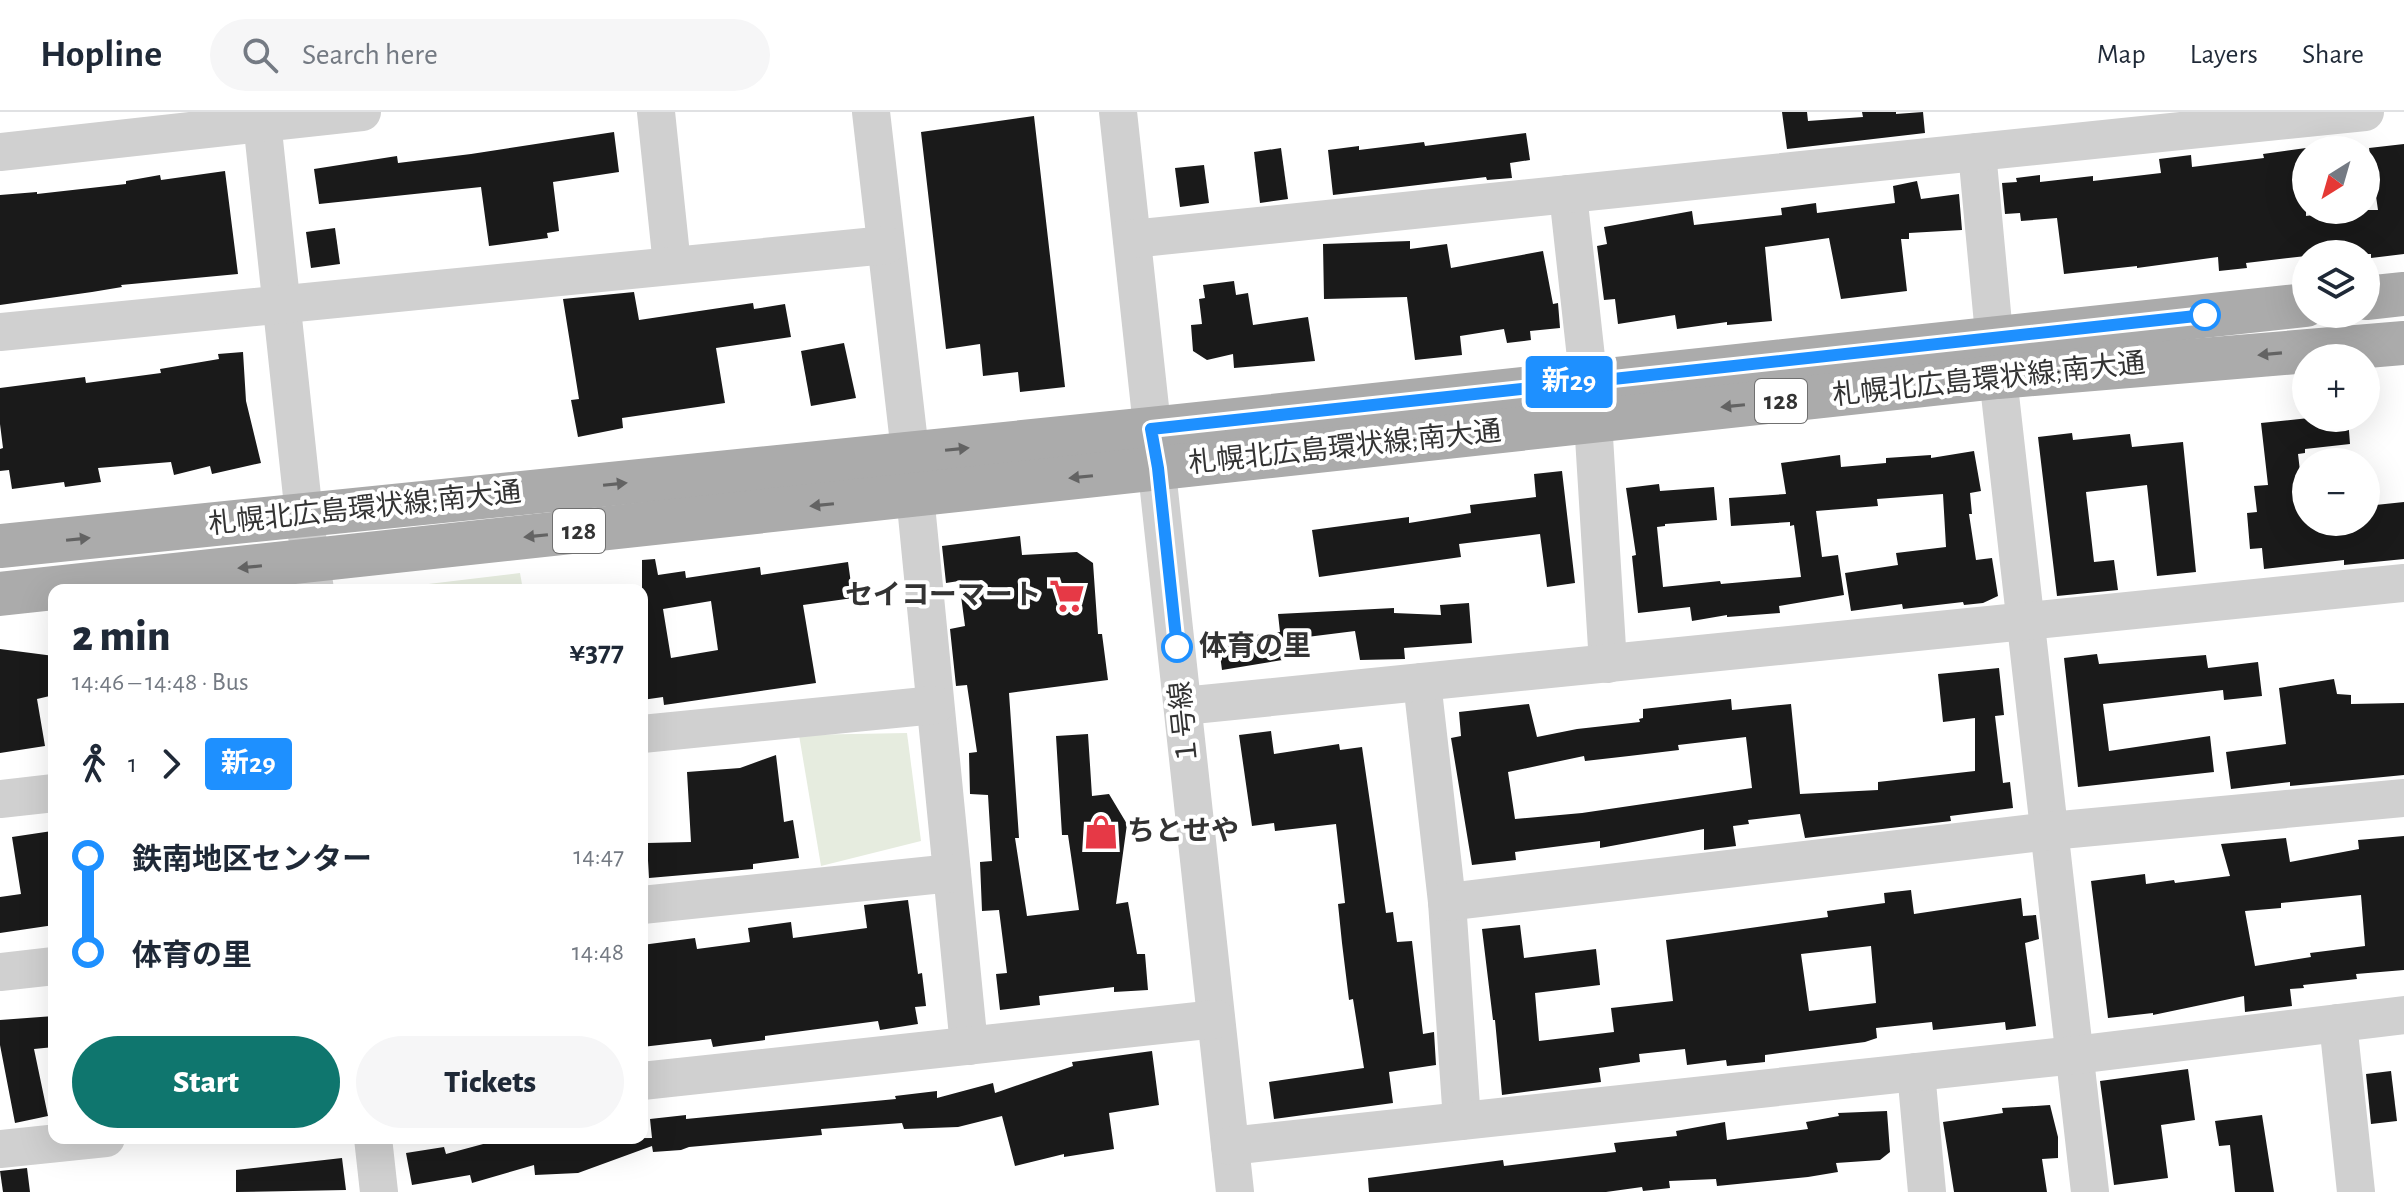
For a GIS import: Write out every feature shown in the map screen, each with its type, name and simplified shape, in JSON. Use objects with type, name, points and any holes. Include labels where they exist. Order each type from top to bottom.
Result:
[{"type":"main road","points":[[2380,297],[2404,294]]},
{"type":"main road","name":"札幌北広島環状線;南大通","points":[[0,546],[304,515],[912,474],[1155,449],[1997,357],[2292,307]]},
{"type":"main road","name":"札幌北広島環状線;南大通","points":[[1997,357],[2404,343]]},
{"type":"main road","name":"札幌北広島環状線;南大通","points":[[165,584],[314,575],[912,474]]},
{"type":"main road","name":"札幌北広島環状線;南大通","points":[[0,594],[48,591]]},
{"type":"street","points":[[0,152],[262,117],[362,112]]},
{"type":"street","points":[[656,112],[672,265]]},
{"type":"street","points":[[871,112],[912,474],[969,1046]]},
{"type":"street","name":"１号線","points":[[1118,112],[1235,1192]]},
{"type":"street","points":[[1132,239],[1977,152],[2098,126],[2365,112]]},
{"type":"street","points":[[262,117],[304,515],[314,575]]},
{"type":"street","points":[[1977,152],[2090,1192]]},
{"type":"street","points":[[1568,194],[1591,400],[1608,664]]},
{"type":"street","points":[[0,332],[886,245]]},
{"type":"street","points":[[1183,706],[2404,583]]},
{"type":"street","points":[[1422,682],[1447,902],[1462,1121]]},
{"type":"street","points":[[648,733],[935,705]]},
{"type":"street","points":[[0,799],[48,794]]},
{"type":"street","points":[[1447,902],[2050,831],[2404,798]]},
{"type":"street","points":[[648,904],[952,873]]},
{"type":"street","points":[[0,972],[48,967]]},
{"type":"street","points":[[1230,1146],[2075,1055],[2404,1015]]},
{"type":"street","points":[[648,1080],[1216,1019]]},
{"type":"street","points":[[2338,1023],[2356,1192]]},
{"type":"street","points":[[1916,1072],[1927,1192]]},
{"type":"street","points":[[0,1149],[48,1144]]},
{"type":"street","points":[[374,1144],[379,1192]]},
{"type":"shaded area","points":[[520,573],[522,584],[428,584]]},
{"type":"shaded area","points":[[907,733],[921,841],[821,866],[799,735]]},
{"type":"building","points":[[1782,112],[1807,112],[1808,121],[1863,117],[1862,112],[1923,112],[1925,133],[1787,149]]},
{"type":"building","points":[[1034,116],[1065,387],[1020,392],[1018,372],[983,376],[980,344],[946,349],[921,132]]},
{"type":"building","points":[[614,132],[619,172],[553,182],[559,231],[547,233],[548,238],[489,246],[481,187],[319,204],[314,169],[397,156],[398,163],[471,154]]},
{"type":"building","points":[[1526,133],[1530,160],[1510,163],[1512,178],[1487,180],[1486,177],[1333,195],[1328,150],[1359,146],[1359,150],[1424,142],[1425,146]]},
{"type":"building","points":[[2404,144],[2404,254],[2380,257],[2380,240],[2292,240],[2292,258],[2246,263],[2247,268],[2219,271],[2218,257],[2064,274],[2057,218],[2021,221],[2020,213],[2005,214],[2002,183],[2017,182],[2016,178],[2040,175],[2040,182],[2093,176],[2093,181],[2161,173],[2159,159],[2191,155],[2192,167],[2264,158],[2263,154],[2292,150],[2292,224],[2380,224],[2380,147]]},
{"type":"building","points":[[1281,148],[1288,199],[1260,203],[1254,152]]},
{"type":"building","points":[[1204,165],[1209,203],[1180,207],[1175,168]]},
{"type":"building","points":[[225,171],[238,274],[121,285],[0,305],[0,195],[37,194],[126,184],[126,181],[160,175],[161,180]]},
{"type":"building","points":[[1917,181],[1921,199],[1959,194],[1962,230],[1909,233],[1909,239],[1901,239],[1907,291],[1841,299],[1829,238],[1765,247],[1772,321],[1727,325],[1727,322],[1677,329],[1675,315],[1618,324],[1615,299],[1604,300],[1597,246],[1607,244],[1604,227],[1692,211],[1694,225],[1782,215],[1781,208],[1816,203],[1817,213],[1895,203],[1893,186]]},
{"type":"building","points":[[335,228],[340,264],[311,268],[306,232]]},
{"type":"building","points":[[1410,241],[1410,249],[1447,244],[1451,268],[1543,251],[1553,304],[1558,303],[1560,328],[1530,331],[1531,340],[1507,343],[1504,329],[1460,336],[1462,355],[1415,360],[1407,297],[1324,299],[1323,244]]},
{"type":"building","points":[[1234,281],[1236,295],[1248,293],[1253,325],[1308,317],[1315,361],[1234,368],[1233,354],[1207,360],[1193,351],[1191,325],[1202,324],[1199,299],[1205,298],[1203,285]]},
{"type":"building","points":[[634,292],[639,320],[753,303],[754,309],[785,304],[791,337],[716,348],[725,403],[622,418],[623,428],[578,437],[571,400],[579,399],[563,299]]},
{"type":"building","points":[[844,343],[856,398],[811,406],[801,351]]},
{"type":"building","points":[[243,352],[246,401],[261,463],[212,474],[210,466],[174,475],[171,462],[98,468],[101,482],[65,487],[64,482],[12,489],[9,470],[0,471],[0,449],[3,448],[0,388],[85,377],[86,383],[161,373],[160,369],[219,359],[218,354]]},
{"type":"building","points":[[2292,420],[2292,432],[2349,432],[2350,444],[2292,448],[2292,536],[2380,536],[2380,505],[2404,502],[2404,559],[2344,565],[2344,560],[2264,569],[2262,548],[2250,549],[2247,513],[2257,512],[2254,486],[2268,485],[2261,423]]},
{"type":"building","points":[[2072,433],[2073,440],[2130,434],[2132,447],[2183,442],[2196,572],[2157,576],[2147,485],[2086,492],[2094,562],[2114,560],[2118,590],[2057,596],[2038,437]]},
{"type":"building","points":[[1974,451],[1981,491],[1970,493],[1972,514],[1969,514],[1976,560],[1992,558],[1998,596],[1983,603],[1964,605],[1963,602],[1903,609],[1902,604],[1851,611],[1845,573],[1898,565],[1896,553],[1946,547],[1943,494],[1877,499],[1878,506],[1816,511],[1822,557],[1838,555],[1844,595],[1779,606],[1780,613],[1727,615],[1692,621],[1690,607],[1638,613],[1632,556],[1636,555],[1626,488],[1659,484],[1660,491],[1714,487],[1717,520],[1657,527],[1663,587],[1801,577],[1794,525],[1790,526],[1790,522],[1731,526],[1729,498],[1786,494],[1781,463],[1840,455],[1841,467],[1886,463],[1886,458],[1931,455],[1931,458]]},
{"type":"building","points":[[1562,471],[1575,583],[1547,587],[1540,534],[1459,544],[1461,557],[1319,577],[1312,530],[1409,517],[1409,523],[1471,513],[1470,505],[1536,497],[1534,474]]},
{"type":"building","points":[[1020,536],[1022,555],[1077,552],[1093,563],[1098,634],[1102,634],[1108,680],[1009,693],[1019,838],[1015,838],[1027,916],[1079,910],[1068,835],[1062,835],[1056,736],[1088,734],[1092,796],[1109,794],[1127,824],[1116,904],[1128,902],[1137,954],[1145,954],[1148,990],[1114,992],[1114,987],[1039,996],[1040,1005],[1000,1010],[996,974],[1007,973],[999,910],[982,911],[980,862],[992,861],[988,795],[970,794],[969,753],[977,752],[967,685],[956,686],[950,629],[965,626],[959,581],[946,583],[942,546]]},
{"type":"building","points":[[655,559],[658,575],[685,571],[686,578],[760,567],[761,575],[848,562],[853,598],[803,605],[816,683],[664,705],[663,697],[648,699],[648,584],[642,584],[642,560]],"holes":[[[711,601],[718,650],[671,658],[663,609]]]},
{"type":"building","points":[[1469,603],[1472,643],[1404,648],[1405,659],[1360,660],[1355,631],[1299,638],[1301,657],[1222,670],[1218,640],[1280,632],[1278,614],[1394,608],[1394,613],[1441,615],[1440,605]]},
{"type":"building","points":[[0,649],[48,655],[48,696],[37,699],[45,746],[0,753]]},
{"type":"building","points":[[2097,654],[2099,664],[2206,655],[2208,668],[2258,662],[2262,696],[2224,700],[2223,690],[2103,704],[2109,751],[2210,736],[2214,772],[2078,787],[2064,658]]},
{"type":"building","points":[[1999,668],[2004,715],[1995,716],[2003,783],[2010,782],[2013,808],[1950,816],[1951,821],[1805,838],[1800,814],[1748,820],[1749,824],[1733,826],[1736,846],[1704,850],[1704,829],[1600,848],[1600,841],[1515,852],[1516,860],[1472,865],[1451,738],[1461,736],[1459,712],[1529,704],[1537,737],[1640,722],[1643,709],[1731,699],[1732,710],[1791,704],[1800,794],[1878,790],[1878,782],[1975,771],[1975,718],[1943,722],[1938,674]],"holes":[[[1746,737],[1752,788],[1582,813],[1515,819],[1508,772],[1584,756],[1585,761],[1629,756],[1679,750],[1678,745]]]},
{"type":"building","points":[[2334,679],[2337,694],[2351,695],[2351,704],[2404,703],[2404,775],[2231,789],[2226,752],[2286,744],[2279,688]]},
{"type":"building","points":[[1271,731],[1274,754],[1339,744],[1340,750],[1362,747],[1386,913],[1393,912],[1397,942],[1412,941],[1423,1034],[1434,1032],[1436,1065],[1389,1072],[1393,1103],[1274,1119],[1269,1082],[1364,1068],[1353,999],[1349,1000],[1342,943],[1338,904],[1345,903],[1336,824],[1275,831],[1274,823],[1252,826],[1239,735]]},
{"type":"building","points":[[776,755],[784,822],[793,820],[799,858],[753,864],[753,869],[649,878],[648,843],[691,842],[687,772],[740,768]]},
{"type":"building","points":[[48,832],[48,926],[0,933],[0,897],[21,894],[12,837]]},
{"type":"building","points":[[2404,836],[2404,970],[2356,974],[2357,979],[2290,989],[2292,1006],[2245,1012],[2244,996],[2153,1015],[2108,1018],[2091,881],[2145,874],[2146,884],[2230,876],[2221,844],[2286,838],[2290,862],[2359,849],[2358,840]],"holes":[[[2361,895],[2365,946],[2310,953],[2311,957],[2255,966],[2245,911],[2281,908],[2281,903]]]},
{"type":"building","points":[[1911,890],[1914,914],[2021,898],[2023,916],[2036,915],[2039,939],[2025,943],[2036,1026],[2006,1030],[2005,1022],[1933,1030],[1932,1022],[1876,1028],[1877,1038],[1865,1042],[1765,1055],[1765,1062],[1727,1066],[1726,1060],[1687,1065],[1685,1049],[1639,1054],[1640,1062],[1599,1068],[1601,1082],[1502,1095],[1482,929],[1520,925],[1524,958],[1596,949],[1600,985],[1535,993],[1539,1041],[1614,1032],[1611,1008],[1673,1001],[1666,940],[1828,917],[1827,911],[1885,903],[1884,893]],"holes":[[[1871,946],[1876,1003],[1809,1011],[1801,954]]]},
{"type":"building","points":[[908,900],[918,974],[922,973],[926,1006],[915,1007],[918,1024],[880,1030],[878,1021],[765,1036],[765,1040],[713,1047],[711,1039],[648,1046],[648,944],[695,938],[697,949],[750,942],[748,928],[791,922],[793,938],[867,928],[864,905]]},
{"type":"building","points":[[48,1016],[48,1048],[34,1049],[48,1116],[15,1123],[0,1045],[0,1020]]},
{"type":"building","points":[[1152,1051],[1159,1105],[1109,1113],[1114,1149],[1064,1157],[1064,1154],[1015,1166],[1002,1116],[958,1127],[904,1129],[902,1123],[821,1129],[822,1135],[681,1150],[653,1152],[652,1146],[578,1173],[535,1175],[534,1165],[472,1183],[470,1175],[412,1185],[406,1153],[444,1147],[446,1154],[483,1144],[648,1144],[648,1138],[652,1138],[650,1119],[686,1115],[686,1119],[896,1099],[895,1096],[937,1091],[937,1098],[993,1083],[995,1093],[1073,1066],[1072,1062]]},
{"type":"building","points":[[2188,1069],[2195,1120],[2161,1125],[2168,1178],[2114,1185],[2100,1081]]},
{"type":"building","points":[[2391,1071],[2397,1121],[2371,1124],[2366,1074]]},
{"type":"building","points":[[2050,1105],[2058,1137],[2058,1158],[2042,1159],[2047,1192],[1954,1192],[1943,1122],[2003,1113],[2002,1108]]},
{"type":"building","points":[[1887,1111],[1890,1152],[1880,1160],[1836,1163],[1838,1172],[1808,1177],[1717,1186],[1716,1179],[1669,1181],[1670,1188],[1643,1191],[1642,1187],[1606,1192],[1369,1192],[1368,1178],[1503,1160],[1504,1166],[1616,1152],[1614,1143],[1677,1136],[1676,1131],[1725,1122],[1727,1140],[1808,1129],[1806,1122],[1839,1116],[1838,1113]]},
{"type":"building","points":[[2262,1115],[2274,1192],[2235,1192],[2230,1145],[2219,1146],[2215,1121]]},
{"type":"building","points":[[342,1158],[346,1190],[236,1192],[236,1170]]},
{"type":"building","points":[[27,1168],[30,1192],[3,1192],[0,1171]]},
{"type":"bus line","name":"新29","points":[[1177,647],[1151,429],[2205,315]]},
{"type":"place","name":"セイコーマート","points":[[1067,596]]},
{"type":"place","name":"体育の里","points":[[1177,647]]},
{"type":"place","name":"ちとせや","points":[[1101,832]]}]
